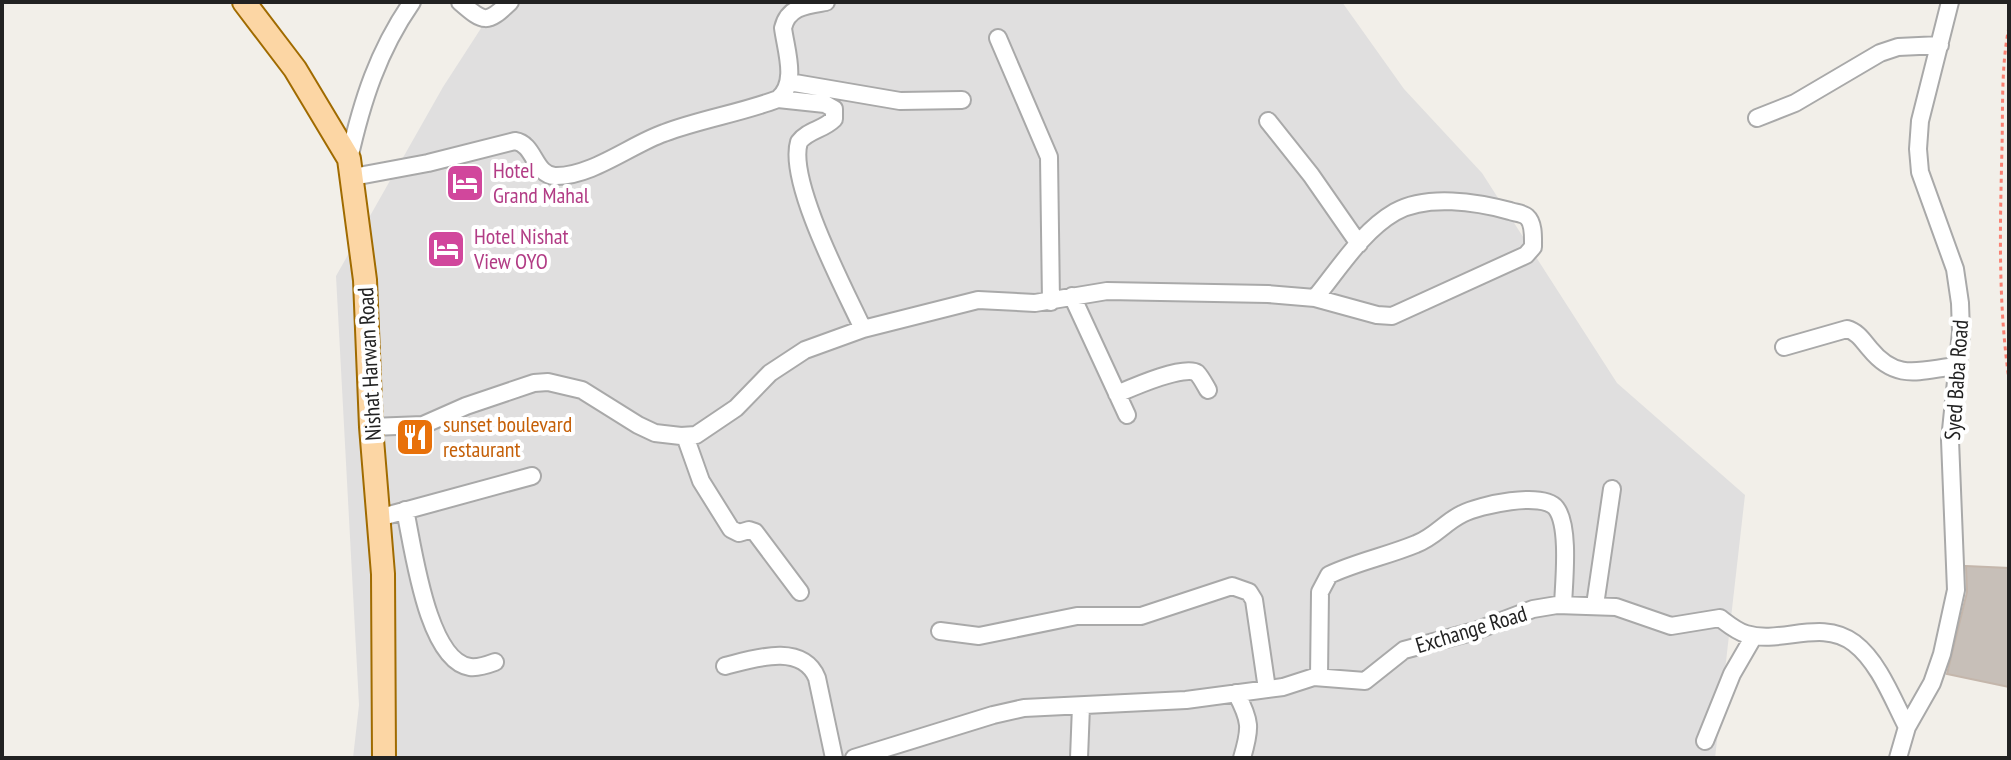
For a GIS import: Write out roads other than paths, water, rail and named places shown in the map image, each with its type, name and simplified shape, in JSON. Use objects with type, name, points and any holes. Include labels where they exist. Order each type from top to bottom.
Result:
[{"type":"main road","name":"Nishat Harwan Road","points":[[244,2],[295,69],[351,168],[365,280],[371,427],[383,574],[384,758]]},
{"type":"street","points":[[412,2],[375,64],[361,107],[351,168],[428,163],[515,141],[526,146],[543,172],[556,176],[614,159],[663,133],[778,99],[825,104],[834,109],[834,119],[799,142],[797,157],[808,203],[863,329]]},
{"type":"street","points":[[460,2],[477,17],[485,19],[495,17],[510,2]]},
{"type":"street","points":[[778,99],[785,93],[789,82],[785,21],[795,10],[826,2]]},
{"type":"street","name":"Syed Baba Road","points":[[1898,758],[1907,727],[1932,683],[1942,654],[1956,590],[1957,554],[1950,440],[1961,332],[1960,303],[1955,269],[1920,172],[1918,149],[1920,121],[1950,2]]},
{"type":"street","points":[[998,38],[1051,165],[1051,302]]},
{"type":"street","points":[[1757,118],[1795,103],[1880,53],[1898,47],[1940,45]]},
{"type":"street","points":[[789,82],[900,101],[962,100]]},
{"type":"street","points":[[1268,121],[1311,175],[1359,244]]},
{"type":"street","points":[[371,427],[423,425],[466,406],[534,383],[548,382],[582,390],[655,433],[685,436],[707,430],[736,408],[787,360],[823,342],[978,300],[1035,303],[1124,291],[1315,298],[1377,315],[1392,316],[1526,255],[1533,244],[1531,224],[1527,217],[1461,201],[1421,205],[1396,212],[1359,244],[1315,298]]},
{"type":"street","points":[[1072,296],[1127,415]]},
{"type":"street","points":[[1784,347],[1847,329],[1856,332],[1881,363],[1896,370],[1957,366]]},
{"type":"street","points":[[1117,394],[1159,378],[1192,371],[1198,374],[1208,390]]},
{"type":"street","points":[[685,436],[701,481],[731,529],[739,533],[755,532],[800,592]]},
{"type":"street","points":[[378,518],[532,476]]},
{"type":"street","points":[[1595,605],[1612,489]]},
{"type":"street","points":[[1319,677],[1320,592],[1329,575],[1417,544],[1462,514],[1478,509],[1532,499],[1549,501],[1555,506],[1564,533],[1563,605]]},
{"type":"street","points":[[405,510],[428,613],[442,645],[460,663],[469,667],[495,662]]},
{"type":"street","points":[[940,631],[979,636],[1077,616],[1141,616],[1232,586],[1249,592],[1254,600],[1267,689]]},
{"type":"street","name":"Exchange Road","points":[[854,758],[1010,710],[1186,700],[1267,689],[1319,677],[1365,681],[1404,650],[1475,631],[1533,609],[1595,605],[1631,610],[1671,626],[1720,618],[1734,629],[1754,636]]},
{"type":"street","points":[[1705,741],[1732,674],[1754,636],[1809,631],[1847,638],[1869,659],[1907,727]]},
{"type":"street","points":[[725,666],[767,655],[780,655],[812,668],[817,678],[834,758]]},
{"type":"street","points":[[1236,693],[1249,726],[1242,758]]},
{"type":"street","points":[[1079,758],[1081,706]]},
{"type":"place","name":"Hotel Grand Mahal","points":[[465,183]]},
{"type":"place","name":"Hotel Nishat View OYO","points":[[446,249]]},
{"type":"place","name":"sunset boulevard restaurant","points":[[415,437]]}]
